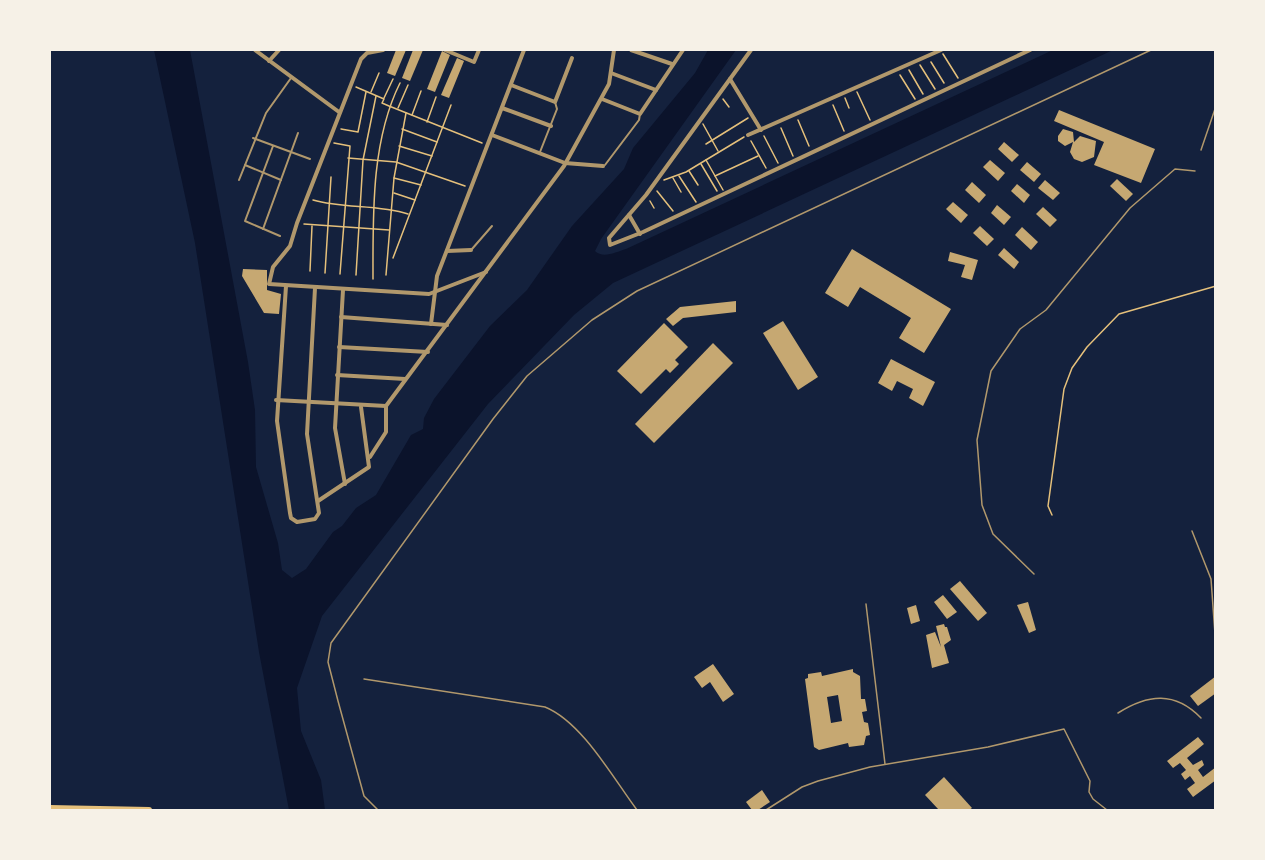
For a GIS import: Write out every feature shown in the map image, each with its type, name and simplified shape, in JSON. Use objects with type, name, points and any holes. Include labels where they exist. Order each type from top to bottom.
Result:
[{"type":"highway","points":[[50,808],[149,810]]},
{"type":"street","points":[[255,50],[339,112]]},
{"type":"street","points":[[269,61],[279,50]]},
{"type":"street","points":[[383,50],[364,54],[333,127],[290,246],[270,273],[271,285],[433,293],[487,272]]},
{"type":"street","points":[[445,50],[474,62],[479,50]]},
{"type":"street","points":[[431,324],[433,293],[447,251],[524,50]]},
{"type":"street","points":[[318,501],[368,468],[370,458],[386,432],[386,406],[487,272],[565,163],[602,99],[611,73],[614,50]]},
{"type":"street","points":[[631,50],[672,64]]},
{"type":"street","points":[[492,135],[565,163],[603,166],[608,164],[683,50]]},
{"type":"street","points":[[751,50],[646,195],[609,238],[610,245],[640,234],[960,81],[1030,50]]},
{"type":"street","points":[[748,135],[940,50]]},
{"type":"street","points":[[538,154],[551,126],[557,109],[555,102],[572,58]]},
{"type":"street","points":[[611,73],[656,90]]},
{"type":"street","points":[[239,180],[266,113],[291,78]]},
{"type":"street","points":[[730,79],[761,129]]},
{"type":"street","points":[[511,85],[555,102]]},
{"type":"street","points":[[602,99],[640,114]]},
{"type":"street","points":[[502,108],[551,126]]},
{"type":"street","points":[[262,230],[298,133]]},
{"type":"street","points":[[254,139],[310,159]]},
{"type":"street","points":[[273,146],[245,219],[247,224],[280,236]]},
{"type":"street","points":[[245,165],[281,180]]},
{"type":"street","points":[[629,214],[640,234]]},
{"type":"street","points":[[447,251],[471,249],[492,226]]},
{"type":"street","points":[[286,286],[276,400],[291,518],[297,522],[315,519],[319,513],[307,434],[315,288]]},
{"type":"street","points":[[343,290],[335,428],[345,484]]},
{"type":"street","points":[[341,317],[447,325]]},
{"type":"street","points":[[339,347],[428,352]]},
{"type":"street","points":[[337,375],[406,379]]},
{"type":"street","points":[[276,400],[361,407],[386,406]]},
{"type":"street","points":[[361,407],[370,458]]},
{"type":"lane","points":[[378,810],[364,796],[328,662],[331,643],[492,419],[527,376],[592,320],[637,291],[1151,50]]},
{"type":"lane","points":[[1202,150],[1215,106]]},
{"type":"lane","points":[[1034,574],[993,534],[982,505],[977,440],[991,371],[1020,329],[1046,310],[1130,208],[1175,169],[1195,171]]},
{"type":"lane","points":[[1192,531],[1211,579],[1215,648]]},
{"type":"lane","points":[[866,604],[885,764]]},
{"type":"lane","points":[[364,679],[554,710],[575,728],[637,810]]},
{"type":"lane","points":[[1118,712],[1130,705],[1155,698],[1173,698],[1189,705],[1201,718]]},
{"type":"lane","points":[[766,810],[809,784],[885,764],[988,747],[1064,729],[1090,781],[1089,792],[1093,799],[1107,810]]},
{"type":"path","points":[[940,50],[960,81]]},
{"type":"path","points":[[927,56],[947,88]]},
{"type":"path","points":[[918,60],[937,92]]},
{"type":"path","points":[[906,65],[925,98]]},
{"type":"path","points":[[896,70],[916,102]]},
{"type":"path","points":[[371,93],[380,73]]},
{"type":"path","points":[[393,79],[382,103],[488,145]]},
{"type":"path","points":[[374,279],[373,230],[380,161],[389,106],[400,83]]},
{"type":"path","points":[[350,85],[384,99]]},
{"type":"path","points":[[398,109],[408,85]]},
{"type":"path","points":[[855,88],[872,123]]},
{"type":"path","points":[[333,127],[358,132],[366,91]]},
{"type":"path","points":[[412,116],[421,91]]},
{"type":"path","points":[[843,93],[849,108]]},
{"type":"path","points":[[719,94],[729,107]]},
{"type":"path","points":[[356,275],[363,160],[376,96]]},
{"type":"path","points":[[427,122],[436,97]]},
{"type":"path","points":[[831,98],[846,136]]},
{"type":"path","points":[[393,258],[451,105]]},
{"type":"path","points":[[386,274],[394,178],[405,114]]},
{"type":"path","points":[[795,114],[812,152]]},
{"type":"path","points":[[705,144],[752,116]]},
{"type":"path","points":[[701,119],[719,152]]},
{"type":"path","points":[[778,121],[794,160]]},
{"type":"path","points":[[402,129],[438,142]]},
{"type":"path","points":[[761,129],[780,167]]},
{"type":"path","points":[[677,216],[654,184],[689,170],[748,135],[769,172]]},
{"type":"path","points":[[328,142],[350,146],[347,158],[340,274]]},
{"type":"path","points":[[398,145],[432,157]]},
{"type":"path","points":[[715,176],[759,155]]},
{"type":"path","points":[[347,158],[396,162],[472,188]]},
{"type":"path","points":[[706,160],[725,193]]},
{"type":"path","points":[[701,163],[720,196]]},
{"type":"path","points":[[689,170],[698,185]]},
{"type":"path","points":[[678,175],[698,206]]},
{"type":"path","points":[[325,273],[331,177]]},
{"type":"path","points":[[394,178],[422,186]]},
{"type":"path","points":[[673,178],[681,192]]},
{"type":"path","points":[[393,193],[416,201]]},
{"type":"path","points":[[646,195],[654,208]]},
{"type":"path","points":[[306,198],[344,206],[391,208],[409,215]]},
{"type":"path","points":[[297,223],[390,230]]},
{"type":"path","points":[[310,271],[312,225]]},
{"type":"path","points":[[1052,515],[1048,506],[1061,404],[1072,368],[1103,328],[1119,314],[1215,286]]},
{"type":"water","points":[[154,50],[190,50],[248,362],[255,410],[256,467],[278,543],[282,570],[292,578],[306,569],[333,532],[342,526],[356,508],[376,495],[411,435],[423,429],[424,418],[434,399],[490,326],[527,290],[572,226],[624,169],[633,148],[695,73],[708,50],[736,50],[601,239],[595,251],[598,253],[610,254],[626,249],[1053,50],[1113,50],[613,283],[574,315],[488,404],[322,616],[297,688],[301,731],[321,780],[325,810],[289,810],[259,652],[195,243]]},
{"type":"building","points":[[396,50],[406,50],[395,76],[387,73]]},
{"type":"building","points":[[413,50],[423,50],[410,81],[402,78]]},
{"type":"building","points":[[442,51],[450,55],[435,92],[427,89]]},
{"type":"building","points":[[457,58],[464,61],[449,98],[441,95]]},
{"type":"building","points":[[1059,110],[1155,149],[1141,183],[1094,165],[1104,142],[1054,121]]},
{"type":"building","points":[[1063,129],[1073,132],[1074,142],[1080,136],[1096,141],[1094,157],[1082,162],[1074,159],[1070,152],[1073,142],[1065,146],[1058,141],[1058,136]]},
{"type":"building","points":[[1004,142],[1019,155],[1012,162],[998,149]]},
{"type":"building","points":[[990,160],[1005,173],[998,181],[983,167]]},
{"type":"building","points":[[1027,162],[1041,174],[1034,182],[1020,170]]},
{"type":"building","points":[[1117,179],[1133,194],[1126,201],[1110,186]]},
{"type":"building","points":[[1045,180],[1060,193],[1053,200],[1038,188]]},
{"type":"building","points":[[972,182],[986,195],[979,203],[965,190]]},
{"type":"building","points":[[1017,184],[1030,195],[1024,203],[1011,191]]},
{"type":"building","points":[[953,202],[968,215],[961,223],[946,209]]},
{"type":"building","points":[[997,205],[1011,217],[1004,225],[991,213]]},
{"type":"building","points":[[1043,207],[1057,220],[1050,227],[1036,214]]},
{"type":"building","points":[[980,226],[994,239],[987,246],[973,233]]},
{"type":"building","points":[[1022,227],[1038,242],[1031,250],[1015,235]]},
{"type":"building","points":[[1004,248],[1019,262],[1014,269],[998,255]]},
{"type":"building","points":[[852,249],[951,309],[924,353],[899,338],[911,318],[860,287],[848,307],[825,293]]},
{"type":"building","points":[[950,252],[978,260],[972,280],[961,277],[965,265],[948,261]]},
{"type":"building","points":[[243,269],[267,270],[267,290],[281,294],[279,314],[264,313],[242,276]]},
{"type":"building","points":[[736,301],[736,312],[683,318],[673,326],[666,319],[680,307]]},
{"type":"building","points":[[783,321],[818,377],[798,390],[763,333]]},
{"type":"building","points":[[664,323],[688,347],[675,360],[679,364],[670,373],[666,369],[641,394],[617,371]]},
{"type":"building","points":[[713,343],[733,363],[654,443],[635,424]]},
{"type":"building","points":[[891,359],[935,382],[923,406],[909,398],[913,389],[897,381],[892,391],[878,383]]},
{"type":"building","points":[[960,581],[987,613],[978,621],[950,589]]},
{"type":"building","points":[[943,595],[957,612],[947,619],[934,602]]},
{"type":"building","points":[[1028,602],[1036,630],[1029,633],[1017,605]]},
{"type":"building","points":[[916,605],[920,621],[911,624],[907,608]]},
{"type":"building","points":[[944,624],[951,640],[944,645],[949,663],[932,668],[926,635],[935,632],[941,647],[936,626]]},
{"type":"building","points":[[713,664],[734,694],[723,702],[710,682],[702,688],[694,677]]},
{"type":"building","points":[[853,669],[853,672],[860,676],[861,699],[865,699],[867,711],[862,712],[864,722],[868,723],[870,735],[866,736],[864,745],[849,747],[848,743],[819,750],[814,747],[805,679],[808,678],[808,674],[821,672],[822,676]],"holes":[[[838,695],[842,721],[831,723],[827,697]]]},
{"type":"building","points":[[1216,676],[1216,693],[1198,706],[1190,696]]},
{"type":"building","points":[[1198,737],[1204,744],[1187,758],[1193,765],[1202,760],[1204,765],[1198,770],[1203,777],[1216,767],[1216,780],[1193,797],[1187,789],[1195,783],[1190,776],[1185,780],[1181,774],[1186,770],[1180,763],[1173,768],[1167,761]]},
{"type":"building","points":[[944,777],[972,808],[969,810],[939,810],[925,795]]},
{"type":"building","points":[[762,790],[770,802],[758,810],[752,810],[746,802]]}]
